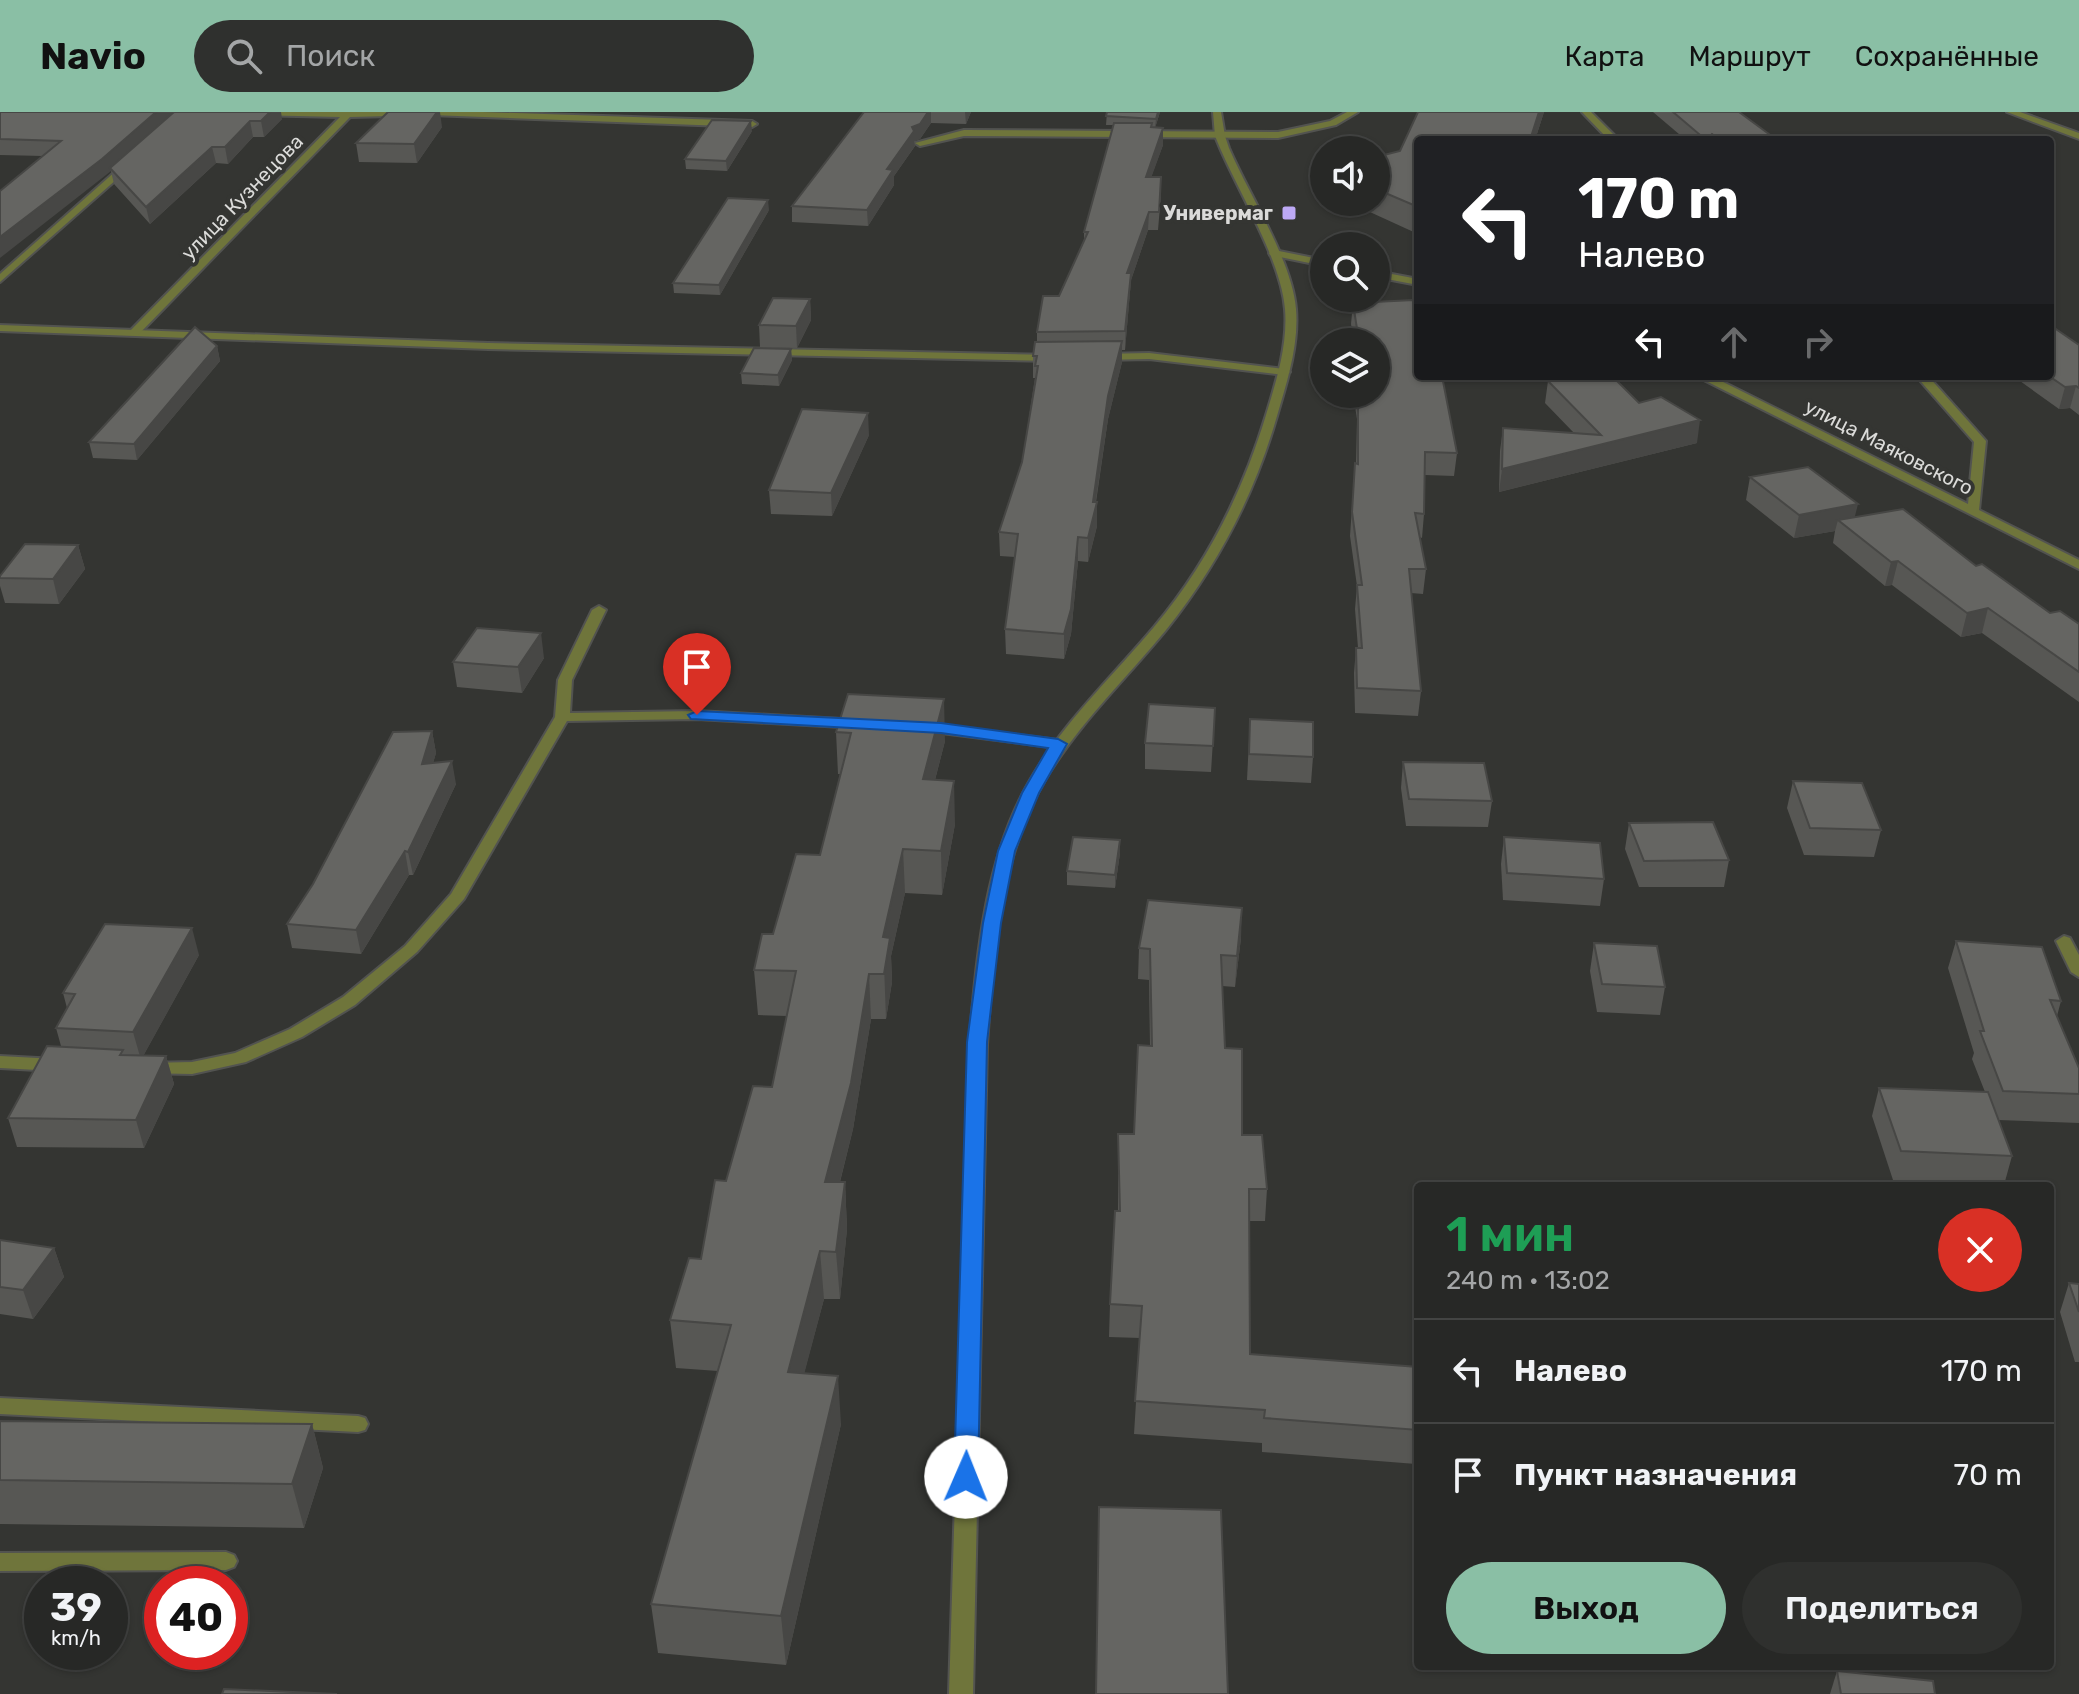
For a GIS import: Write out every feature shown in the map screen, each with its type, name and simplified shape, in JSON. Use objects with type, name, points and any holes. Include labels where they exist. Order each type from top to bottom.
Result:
[{"type":"street","points":[[254,112],[435,112],[752,124]]},
{"type":"street","points":[[961,1694],[977,1042],[992,923],[1006,851],[1030,793],[1058,744],[1183,600],[1212,558],[1234,520],[1260,458],[1284,372],[1291,320],[1289,296],[1274,253],[1220,136],[1217,112]]},
{"type":"street","points":[[920,143],[964,133],[1048,131],[1278,135],[1333,123],[1354,112]]},
{"type":"street","points":[[1586,112],[1610,136]]},
{"type":"street","points":[[2011,112],[2079,136]]},
{"type":"street","name":"улица Кузнецова","points":[[134,333],[348,114]]},
{"type":"street","points":[[0,279],[140,154]]},
{"type":"street","points":[[1274,253],[1310,260]]},
{"type":"street","points":[[1390,277],[1414,281]]},
{"type":"street","points":[[0,328],[488,346],[1063,357]]},
{"type":"street","points":[[1092,357],[1149,356],[1284,372]]},
{"type":"street","name":"улица Маяковского","points":[[1710,380],[2079,565]]},
{"type":"street","name":"улица Маяковского","points":[[1926,380],[1980,441],[1973,512]]},
{"type":"street","points":[[137,1069],[192,1068],[240,1058],[296,1033],[360,992],[411,949],[458,896],[562,717],[565,680],[599,610]]},
{"type":"street","points":[[562,717],[697,715],[880,725]]},
{"type":"street","points":[[911,727],[1058,744]]},
{"type":"street","points":[[2064,941],[2079,972]]},
{"type":"street","points":[[0,1062],[76,1066]]},
{"type":"street","points":[[0,1406],[358,1424]]},
{"type":"street","points":[[0,1562],[226,1561]]},
{"type":"building","points":[[0,112],[156,112],[102,159],[0,237],[0,191],[61,141],[0,139]]},
{"type":"building","points":[[174,112],[270,112],[261,121],[250,121],[225,147],[212,147],[146,207],[110,168]]},
{"type":"building","points":[[388,112],[437,112],[414,144],[356,143]]},
{"type":"building","points":[[864,112],[928,112],[920,124],[912,127],[914,131],[887,169],[893,170],[867,210],[792,206]]},
{"type":"building","points":[[1107,112],[1158,112],[1156,119],[1106,116]]},
{"type":"building","points":[[1418,112],[1539,112],[1531,136],[1414,136],[1414,205],[1390,195],[1390,154],[1400,151]]},
{"type":"building","points":[[1673,112],[1739,112],[1772,136],[1712,134],[1701,136]]},
{"type":"building","points":[[712,120],[751,121],[726,161],[685,159]]},
{"type":"building","points":[[1114,123],[1152,123],[1151,127],[1163,128],[1146,177],[1161,177],[1159,212],[1149,212],[1127,273],[1131,273],[1125,331],[1037,332],[1043,296],[1059,296],[1088,232],[1084,232]]},
{"type":"building","points":[[728,198],[768,200],[719,285],[673,283]]},
{"type":"building","points":[[773,298],[810,299],[796,326],[759,325]]},
{"type":"building","points":[[1414,300],[1414,380],[1443,380],[1457,453],[1425,452],[1424,514],[1415,513],[1426,569],[1409,569],[1421,691],[1357,688],[1356,648],[1362,648],[1357,585],[1362,585],[1352,512],[1355,463],[1358,464],[1358,408],[1390,408],[1390,328],[1357,328],[1354,312],[1390,312],[1390,301]]},
{"type":"building","points":[[195,327],[217,346],[134,444],[89,442]]},
{"type":"building","points":[[2054,328],[2079,345],[2079,388],[2065,387],[2054,379]]},
{"type":"building","points":[[1122,341],[1108,396],[1093,502],[1097,502],[1088,538],[1078,537],[1071,609],[1064,634],[1005,629],[1018,534],[999,532],[1022,462],[1038,366],[1035,366],[1037,356],[1033,356],[1035,342]]},
{"type":"building","points":[[754,348],[791,349],[778,375],[741,373]]},
{"type":"building","points":[[1616,380],[1639,403],[1661,397],[1700,420],[1502,469],[1503,428],[1601,435],[1548,381]]},
{"type":"building","points":[[802,409],[868,413],[831,493],[769,490]]},
{"type":"building","points":[[1808,467],[1858,504],[1799,515],[1750,477]]},
{"type":"building","points":[[1903,509],[1976,566],[1982,564],[2050,613],[2060,611],[2079,624],[2079,672],[1988,608],[1967,613],[1898,561],[1891,562],[1838,520]]},
{"type":"building","points":[[25,544],[78,545],[53,579],[0,578]]},
{"type":"building","points":[[477,628],[541,633],[518,667],[453,662]]},
{"type":"building","points":[[848,694],[944,699],[923,779],[954,781],[941,851],[903,849],[883,937],[890,938],[884,974],[869,974],[851,1083],[825,1182],[845,1182],[836,1252],[820,1251],[788,1372],[838,1376],[781,1616],[651,1604],[731,1325],[670,1320],[689,1258],[701,1259],[715,1180],[726,1181],[753,1086],[772,1087],[796,971],[754,970],[762,934],[773,934],[796,854],[820,855],[851,733],[836,732]]},
{"type":"building","points":[[1149,704],[1215,708],[1213,746],[1145,743]]},
{"type":"building","points":[[1250,719],[1313,722],[1313,757],[1249,754]]},
{"type":"building","points":[[432,731],[422,764],[452,761],[408,852],[405,851],[356,930],[287,924],[313,884],[393,732]]},
{"type":"building","points":[[1403,762],[1484,763],[1492,801],[1409,799]]},
{"type":"building","points":[[1793,781],[1862,783],[1881,830],[1810,828]]},
{"type":"building","points":[[1713,822],[1729,860],[1644,861],[1629,823]]},
{"type":"building","points":[[1073,837],[1120,840],[1115,875],[1067,871]]},
{"type":"building","points":[[1504,837],[1600,843],[1604,879],[1507,873]]},
{"type":"building","points":[[1148,900],[1242,908],[1237,956],[1221,955],[1225,1048],[1242,1049],[1242,1135],[1262,1135],[1267,1189],[1249,1189],[1250,1354],[1414,1367],[1414,1430],[1264,1418],[1265,1410],[1135,1401],[1142,1306],[1110,1304],[1115,1211],[1120,1211],[1118,1134],[1134,1134],[1138,1045],[1152,1046],[1150,949],[1139,948]]},
{"type":"building","points":[[105,924],[192,928],[133,1032],[56,1028],[75,994],[63,993]]},
{"type":"building","points":[[1956,941],[2042,947],[2061,1001],[2050,1000],[2079,1068],[2079,1094],[2003,1091],[1980,1031],[1984,1031]]},
{"type":"building","points":[[1594,943],[1657,946],[1665,987],[1602,984]]},
{"type":"building","points":[[47,1046],[123,1050],[120,1055],[166,1056],[136,1120],[8,1118]]},
{"type":"building","points":[[1879,1088],[1988,1092],[2012,1156],[1901,1151]]},
{"type":"building","points":[[0,1240],[54,1248],[23,1290],[0,1287]]},
{"type":"building","points":[[2069,1283],[2079,1284],[2079,1312]]},
{"type":"building","points":[[0,1421],[312,1424],[292,1484],[0,1480]]},
{"type":"building","points":[[1099,1507],[1221,1510],[1228,1694],[1096,1694]]},
{"type":"building","points":[[1837,1671],[1933,1681],[1935,1694],[1841,1694]]},
{"type":"building","points":[[224,1689],[337,1694],[222,1694]]},
{"type":"place","name":"Универмаг","points":[[1289,213]]},
{"type":"route","points":[[697,715],[941,728],[1058,744],[1030,793],[1006,851],[992,923],[977,1042],[966,1477]]}]
